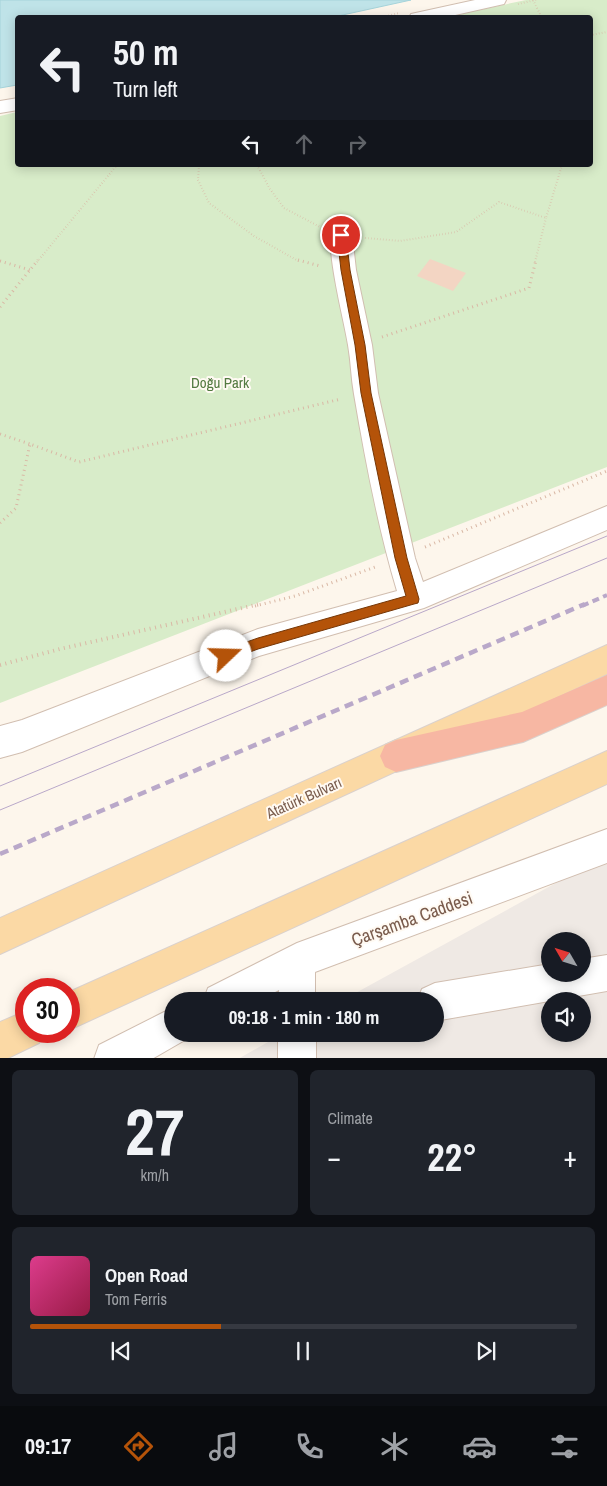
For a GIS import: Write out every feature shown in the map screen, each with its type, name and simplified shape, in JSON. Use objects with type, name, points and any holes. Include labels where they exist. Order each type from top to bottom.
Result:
[{"type":"highway","points":[[396,756],[523,727],[607,690]]},
{"type":"main road","name":"Atatürk Bulvarı","points":[[0,936],[607,659]]},
{"type":"main road","points":[[80,1006],[607,768]]},
{"type":"main road","points":[[0,1042],[15,1035]]},
{"type":"street","points":[[430,15],[498,0]]},
{"type":"street","points":[[0,107],[15,104]]},
{"type":"street","points":[[341,235],[360,345],[366,393],[401,558],[414,599]]},
{"type":"street","points":[[0,742],[22,736],[258,643],[414,599],[607,518]]},
{"type":"street","name":"Çarşamba Caddesi","points":[[238,992],[297,961],[607,846]]},
{"type":"street","points":[[297,961],[297,992]]},
{"type":"street","points":[[444,1000],[607,973]]},
{"type":"street","points":[[113,1058],[164,1031]]},
{"type":"street","points":[[297,1042],[297,1058]]},
{"type":"path","points":[[533,0],[540,15]]},
{"type":"path","points":[[593,34],[607,32]]},
{"type":"path","points":[[0,307],[115,167]]},
{"type":"path","points":[[199,167],[198,180],[209,203],[254,236],[303,263],[346,270]]},
{"type":"path","points":[[258,167],[270,189],[284,208],[341,235],[400,242],[456,232],[499,202],[546,218]]},
{"type":"path","points":[[360,345],[529,288],[546,218],[561,167]]},
{"type":"path","points":[[0,261],[30,270]]},
{"type":"path","points":[[0,434],[78,462],[366,393]]},
{"type":"path","points":[[0,523],[16,508],[30,444]]},
{"type":"path","points":[[0,665],[60,649],[188,622],[295,596],[401,558],[607,471]]},
{"type":"shaded area","points":[[607,855],[607,1058],[240,1058],[268,1042],[444,1042],[444,992],[357,992]]},
{"type":"green space","name":"Doğu Park","points":[[526,0],[607,0],[607,467],[0,703],[0,116],[15,112],[15,167],[593,167],[593,15],[456,15]]},
{"type":"water","points":[[0,0],[411,0],[343,15],[15,15],[15,85],[0,88]]},
{"type":"building","points":[[430,259],[466,273],[453,291],[417,276]]},
{"type":"tram line","points":[[0,786],[607,536]]},
{"type":"tram line","points":[[0,810],[607,558]]},
{"type":"railway","points":[[582,606],[607,595]]},
{"type":"railway","points":[[0,854],[585,604]]},
{"type":"route","points":[[226,656],[258,643],[414,599],[401,558],[366,393],[360,345],[341,235]]}]
